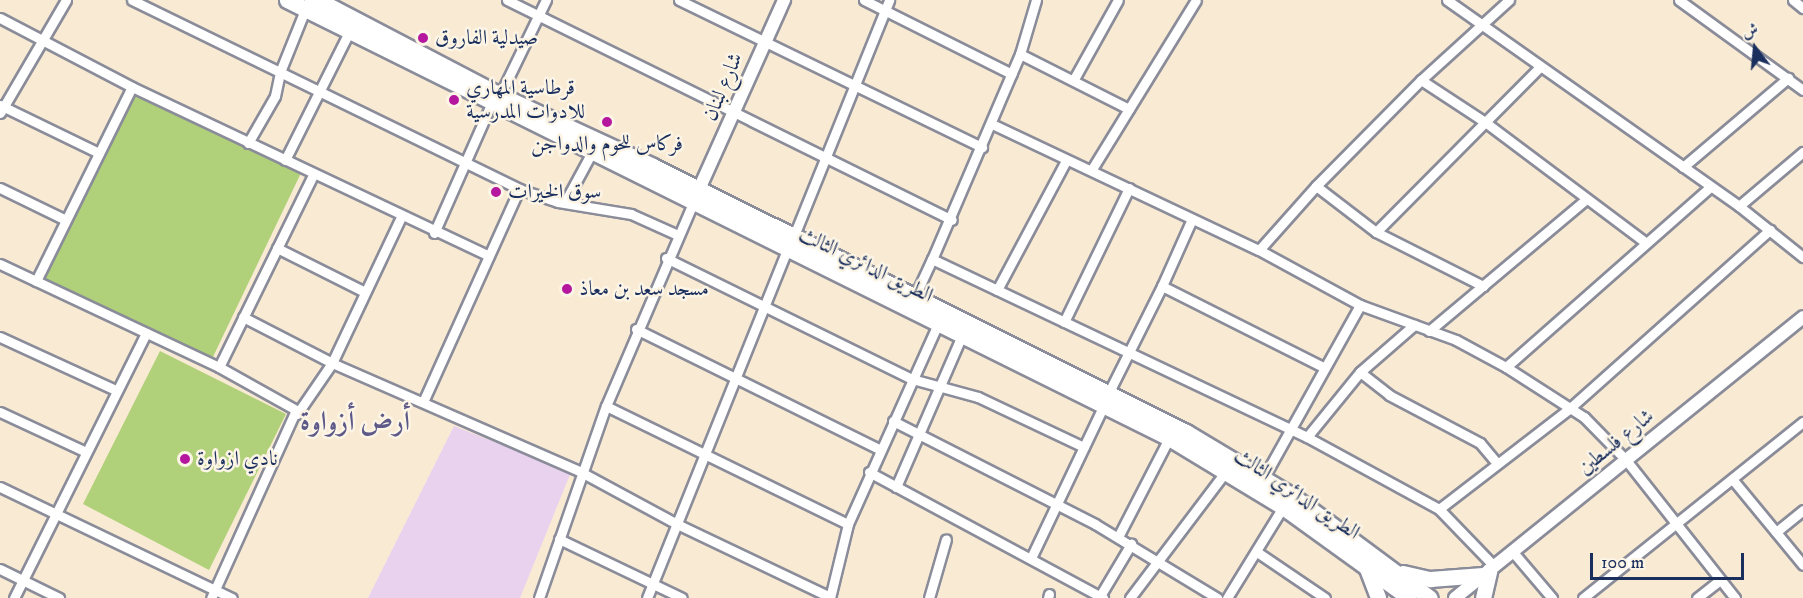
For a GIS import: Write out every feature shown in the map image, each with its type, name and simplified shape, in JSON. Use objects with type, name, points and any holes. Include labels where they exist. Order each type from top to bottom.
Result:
[{"type":"highway","name":"الطريق الدائري الثالث","points":[[286,0],[307,4],[349,32],[496,99],[696,197],[790,244],[938,324],[1107,399],[1283,507],[1408,598]]},
{"type":"highway","name":"الطريق الدائري الثالث","points":[[318,0],[592,152],[696,197]]},
{"type":"highway","name":"الطريق الدائري الثالث","points":[[790,244],[914,298],[1107,399],[1264,477],[1398,572],[1430,598]]},
{"type":"highway","points":[[1366,566],[1378,598]]},
{"type":"highway","points":[[1398,572],[1430,579],[1489,571],[1483,598]]},
{"type":"street","points":[[66,0],[44,42],[1,108],[99,153]]},
{"type":"street","points":[[132,0],[519,189],[565,202],[631,214],[678,235]]},
{"type":"street","points":[[434,233],[496,99],[546,0]]},
{"type":"street","points":[[679,0],[982,147]]},
{"type":"street","name":"شارع لبنان","points":[[696,197],[734,114],[763,42],[784,0]]},
{"type":"street","points":[[864,0],[1012,74]]},
{"type":"street","points":[[647,598],[679,525],[737,381],[763,309],[889,0]]},
{"type":"street","points":[[914,298],[952,220],[992,124],[1020,54],[1036,0]]},
{"type":"street","points":[[1074,79],[1118,0]]},
{"type":"street","points":[[1092,169],[1196,0]]},
{"type":"street","points":[[1447,0],[1801,251]]},
{"type":"street","points":[[1259,250],[1316,186],[1421,80],[1509,0]]},
{"type":"street","points":[[1678,0],[1803,90]]},
{"type":"street","points":[[1793,0],[1803,8]]},
{"type":"street","points":[[512,1],[734,114],[952,220]]},
{"type":"street","points":[[248,143],[275,96],[280,72],[307,4]]},
{"type":"street","points":[[0,18],[132,87],[434,233],[487,255]]},
{"type":"street","points":[[285,160],[349,32]]},
{"type":"street","points":[[1020,54],[1074,79],[1129,109]]},
{"type":"street","points":[[1376,232],[1540,67]]},
{"type":"street","points":[[1683,167],[1788,78]]},
{"type":"street","points":[[1421,80],[1485,122],[1585,200],[1646,243]]},
{"type":"street","points":[[36,281],[132,87]]},
{"type":"street","points":[[992,124],[1066,161],[1092,169],[1259,250],[1360,305],[1455,340],[1506,367],[1584,417],[1626,460],[1735,598]]},
{"type":"street","points":[[565,202],[592,152]]},
{"type":"street","points":[[1739,206],[1803,153]]},
{"type":"street","points":[[997,290],[1066,161]]},
{"type":"street","points":[[219,367],[313,175]]},
{"type":"street","points":[[1316,186],[1376,232],[1483,286]]},
{"type":"street","points":[[1506,367],[1710,187]]},
{"type":"street","points":[[0,188],[66,220]]},
{"type":"street","points":[[1064,322],[1129,188]]},
{"type":"street","points":[[423,402],[487,255],[519,189]]},
{"type":"street","points":[[539,598],[581,472],[636,329],[666,258],[696,197]]},
{"type":"street","points":[[1429,331],[1585,200]]},
{"type":"street","points":[[213,594],[297,414],[332,363],[401,217]]},
{"type":"street","points":[[1031,558],[1053,505],[1131,351],[1192,219]]},
{"type":"street","points":[[1439,509],[1570,408],[1770,230]]},
{"type":"street","points":[[277,248],[365,292]]},
{"type":"street","points":[[666,258],[763,309],[912,379],[978,398],[1084,447]]},
{"type":"street","points":[[932,259],[1131,351],[1307,437],[1439,509],[1489,571]]},
{"type":"street","points":[[0,264],[219,367],[293,406],[297,414]]},
{"type":"street","points":[[1162,286],[1326,368]]},
{"type":"street","points":[[1264,477],[1292,431],[1360,305]]},
{"type":"street","points":[[243,317],[332,363],[581,472],[679,525],[830,598],[848,524],[879,449],[938,324]]},
{"type":"street","name":"شارع فلسطين","points":[[1455,598],[1803,317]]},
{"type":"street","points":[[1307,437],[1360,372],[1414,325]]},
{"type":"street","points":[[636,329],[737,381],[879,449]]},
{"type":"street","points":[[14,598],[146,333]]},
{"type":"street","points":[[896,487],[937,387],[962,335]]},
{"type":"street","points":[[0,337],[116,390]]},
{"type":"street","points":[[1360,372],[1389,395],[1480,443],[1497,464]]},
{"type":"street","points":[[606,406],[848,524]]},
{"type":"street","points":[[0,412],[86,452]]},
{"type":"street","points":[[893,421],[1131,544],[1217,598]]},
{"type":"street","points":[[1584,598],[1803,422]]},
{"type":"street","points":[[1118,537],[1169,438]]},
{"type":"street","points":[[1130,598],[1156,559],[1226,471]]},
{"type":"street","points":[[869,472],[1101,597],[1131,544]]},
{"type":"street","points":[[1733,480],[1803,565]]},
{"type":"street","points":[[0,487],[213,594],[232,598]]},
{"type":"street","points":[[1227,598],[1283,507]]},
{"type":"street","points":[[1776,532],[1803,510]]},
{"type":"street","points":[[559,539],[682,598]]},
{"type":"street","points":[[929,598],[946,539]]},
{"type":"street","points":[[1512,551],[1552,598]]},
{"type":"street","points":[[1257,552],[1325,598]]},
{"type":"street","points":[[0,569],[59,598]]},
{"type":"street","points":[[1697,598],[1720,580]]},
{"type":"shaded area","points":[[454,426],[571,472],[520,598],[368,598]]},
{"type":"green space","points":[[135,96],[301,173],[211,361],[41,279]]},
{"type":"green space","name":"نادي ازواوة","points":[[160,351],[286,414],[209,570],[83,504]]},
{"type":"place","name":"صيدلية الفاروق","points":[[423,38]]},
{"type":"place","name":"قرطاسية المهاري للادوات المدرسية","points":[[454,100]]},
{"type":"place","name":"فركاس للحوم والدواجن","points":[[607,122]]},
{"type":"place","name":"سوق الخيرات","points":[[496,192]]},
{"type":"place","name":"مسجد سعد بن معاذ","points":[[567,289]]},
{"type":"place","name":"نادي ازواوة","points":[[185,459]]},
{"type":"district","name":"أرض أزواوة","points":[[355,423]]}]
